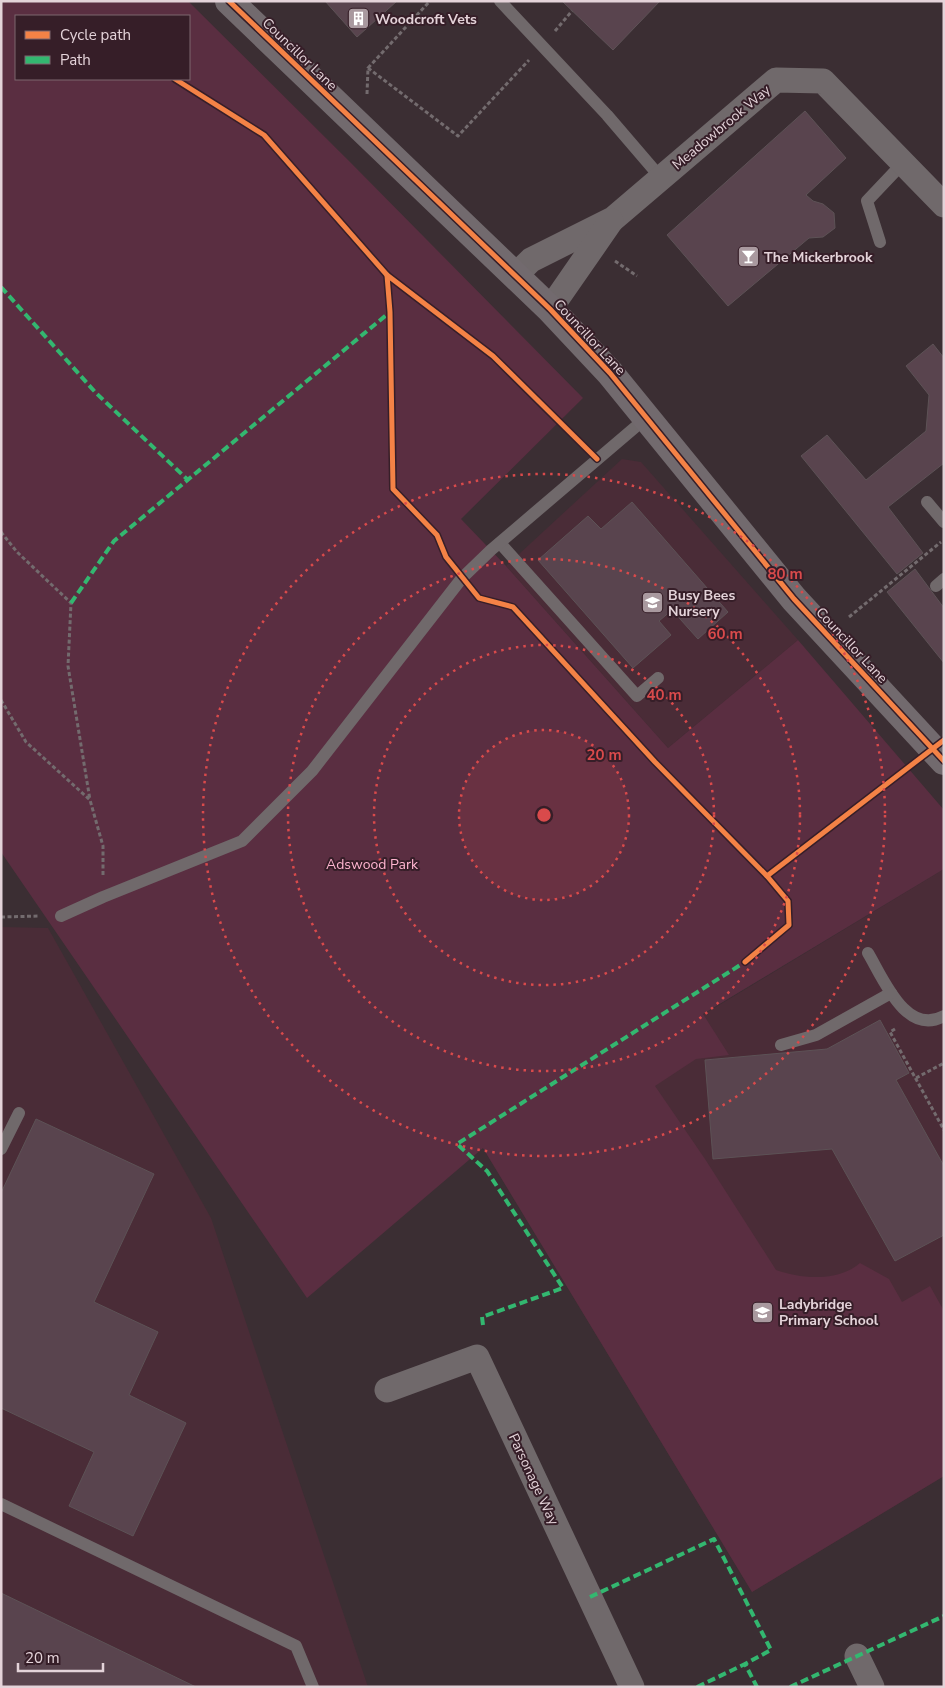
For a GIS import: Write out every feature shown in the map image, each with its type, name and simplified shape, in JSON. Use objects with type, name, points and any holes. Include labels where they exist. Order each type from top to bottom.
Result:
[{"type":"street","name":"Councillor Lane","points":[[229,1],[550,309],[610,373],[794,599],[944,762]]},
{"type":"street","name":"Meadowbrook Way","points":[[515,276],[532,260],[613,219],[776,80],[822,81],[944,205]]},
{"type":"street","name":"Meadowbrook Way","points":[[550,309],[613,219]]},
{"type":"street","name":"Parsonage Way","points":[[387,1390],[477,1357],[632,1687]]},
{"type":"street","points":[[857,1656],[872,1687]]},
{"type":"lane","points":[[500,1],[607,115],[661,178]]},
{"type":"lane","points":[[880,242],[867,201],[903,163]]},
{"type":"lane","points":[[61,916],[242,841],[312,771],[462,578],[646,418]]},
{"type":"lane","points":[[927,502],[944,522]]},
{"type":"lane","points":[[500,543],[637,696],[658,678]]},
{"type":"lane","points":[[868,953],[891,993],[904,1010],[916,1018],[928,1020],[939,1019],[944,1016]]},
{"type":"lane","points":[[781,1044],[816,1035],[891,993]]},
{"type":"lane","points":[[1,1149],[19,1113]]},
{"type":"lane","points":[[1,1504],[296,1646],[314,1687]]},
{"type":"path","points":[[365,132],[368,68],[430,1]]},
{"type":"path","points":[[368,68],[458,136],[572,11]]},
{"type":"path","points":[[1,532],[17,552],[71,603],[68,666],[90,800],[103,846],[103,897]]},
{"type":"path","points":[[827,634],[944,540]]},
{"type":"path","points":[[1,700],[26,742],[90,800]]},
{"type":"path","points":[[1,916],[61,916]]},
{"type":"path","points":[[916,1018],[890,1032],[944,1130]]},
{"type":"path","points":[[916,1078],[944,1062]]},
{"type":"shaded area","name":"Busy Bees Nursery","points":[[622,459],[641,462],[798,640],[668,748],[506,566]]},
{"type":"shaded area","name":"Ladybridge Primary School","points":[[944,869],[944,1476],[752,1592],[483,1148]]},
{"type":"shaded area","points":[[1,927],[48,928],[211,1218],[368,1687],[1,1687]]},
{"type":"green space","name":"Adswood Park","points":[[1,1],[188,1],[583,398],[461,519],[506,566],[668,748],[798,640],[944,810],[944,869],[703,1014],[729,1055],[696,1059],[655,1086],[705,1159],[776,1270],[808,1277],[819,1277],[841,1273],[860,1263],[889,1279],[902,1302],[930,1286],[944,1311],[944,1476],[752,1592],[483,1148],[307,1298],[1,852]]},
{"type":"building","name":"Woodcroft Vets","points":[[325,1],[397,1],[357,37]]},
{"type":"building","points":[[562,1],[660,1],[613,50]]},
{"type":"building","points":[[805,111],[846,158],[806,195],[813,201],[823,204],[834,213],[835,228],[823,237],[809,238],[728,306],[667,235]]},
{"type":"building","points":[[933,344],[944,358],[944,463],[888,507],[923,553],[897,574],[801,456],[827,435],[866,480],[926,431],[929,395],[906,366]]},
{"type":"building","points":[[632,502],[728,612],[698,639],[672,610],[659,621],[671,635],[633,668],[538,560],[588,516],[601,529]]},
{"type":"building","points":[[915,569],[944,608],[944,663],[887,592]]},
{"type":"building","points":[[880,1020],[909,1073],[896,1080],[944,1166],[944,1235],[895,1261],[832,1149],[713,1159],[705,1060],[827,1049]]},
{"type":"building","points":[[36,1119],[154,1174],[94,1302],[158,1332],[129,1395],[186,1423],[133,1536],[69,1506],[94,1452],[1,1408],[1,1193]]},
{"type":"building","points":[[1,1593],[196,1687],[1,1687]]},
{"type":"marked path","points":[[1,287],[96,393],[188,480]]},
{"type":"marked path","points":[[71,603],[114,541],[390,312]]},
{"type":"marked path","points":[[483,1325],[482,1317],[563,1288],[487,1171],[457,1144],[745,962]]},
{"type":"marked path","points":[[590,1597],[714,1539],[771,1650],[745,1664]]},
{"type":"marked path","points":[[790,1687],[944,1616]]},
{"type":"marked path","points":[[697,1687],[745,1664],[757,1687]]},
{"type":"cycle path","points":[[229,1],[550,309],[610,373],[794,599],[944,761]]},
{"type":"cycle path","points":[[177,80],[264,135],[387,275],[493,356],[597,459]]},
{"type":"cycle path","points":[[387,275],[390,312],[393,489],[437,535],[446,557],[479,598],[513,607],[655,762],[767,876],[788,901],[789,925],[745,962]]},
{"type":"cycle path","points":[[767,876],[944,740]]},
{"type":"place","name":"Woodcroft Vets","points":[[359,19]]},
{"type":"place","name":"The Mickerbrook","points":[[748,257]]},
{"type":"place","name":"Busy Bees Nursery","points":[[652,603]]},
{"type":"place","name":"Ladybridge Primary School","points":[[763,1312]]}]
